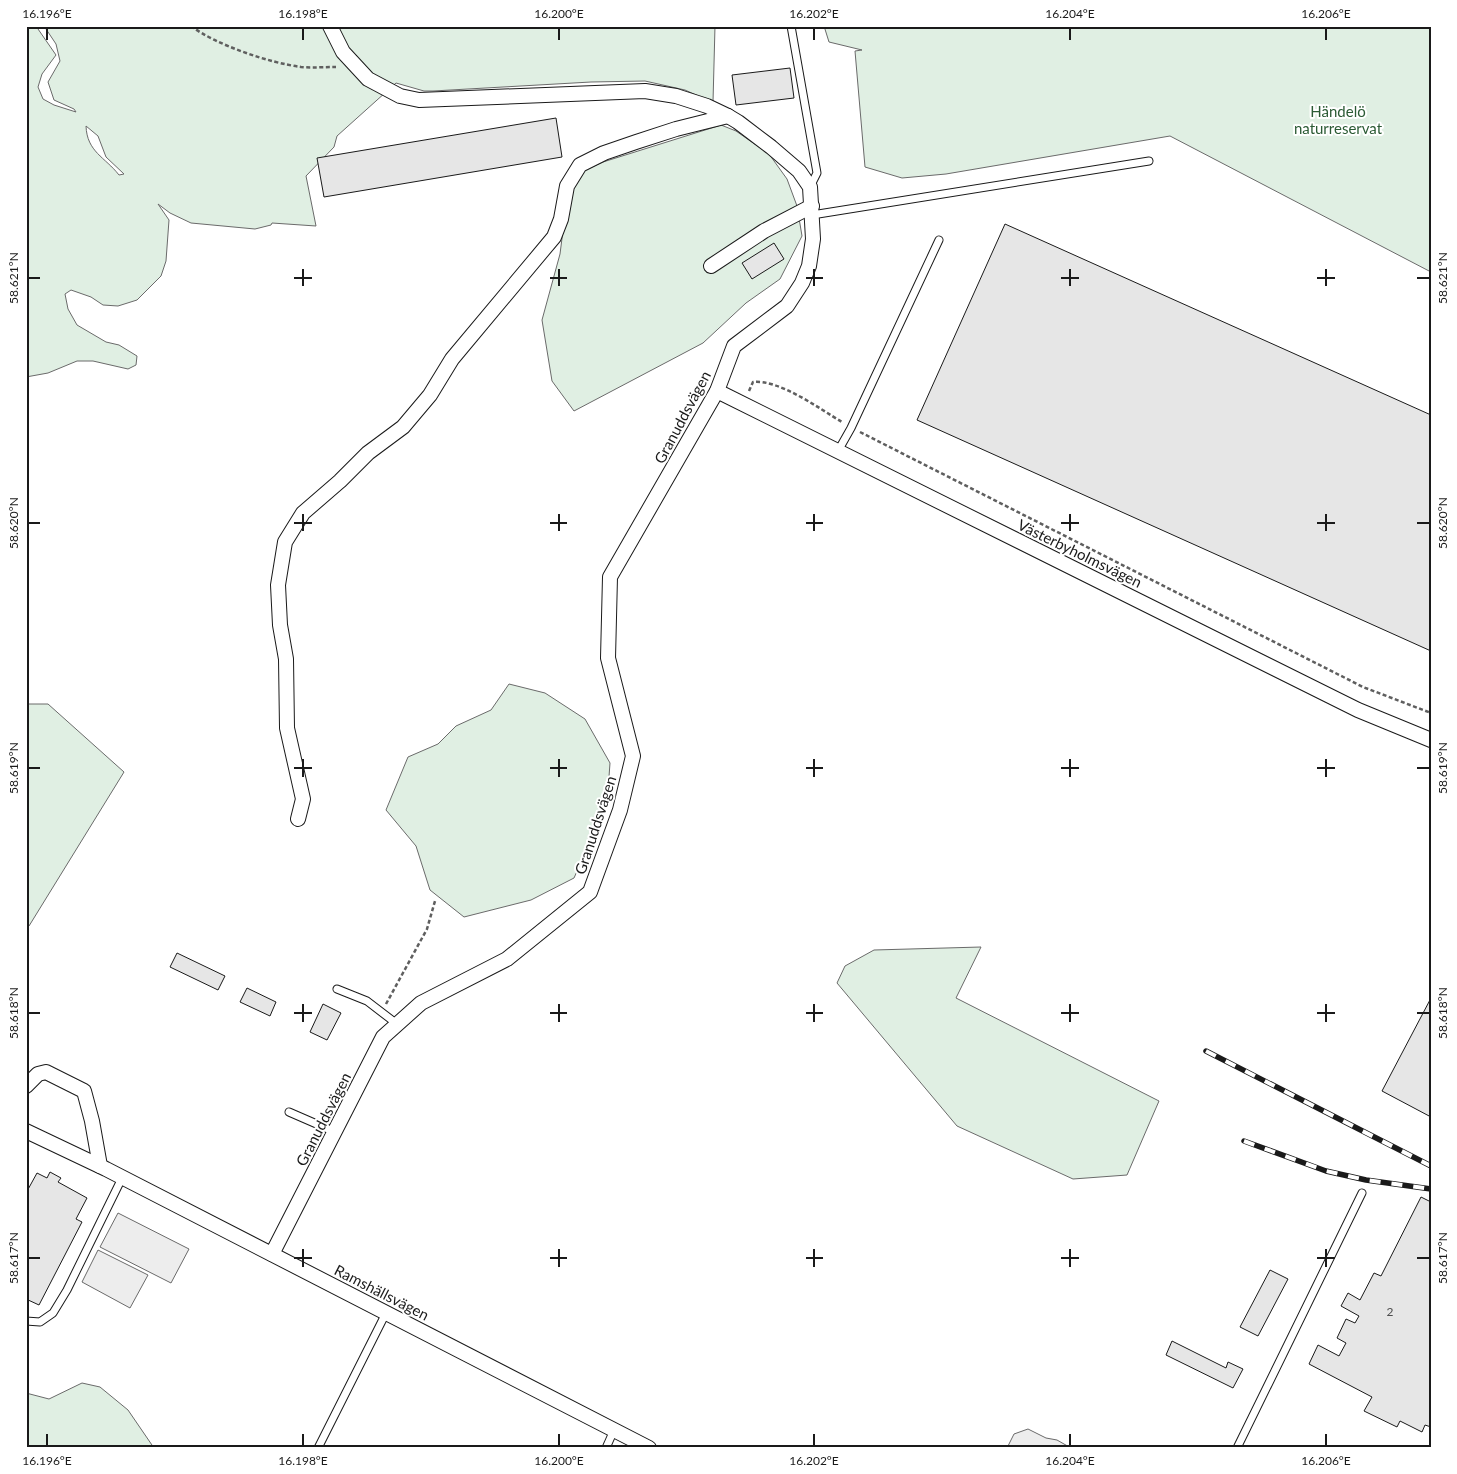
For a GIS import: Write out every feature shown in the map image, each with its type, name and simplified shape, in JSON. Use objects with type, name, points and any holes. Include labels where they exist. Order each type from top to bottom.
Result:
[{"type":"street","points":[[330,26],[343,52],[368,79],[400,96],[419,100],[645,91],[676,96],[707,106],[738,122],[772,147],[799,171],[810,187]]},
{"type":"street","points":[[298,819],[303,799],[287,728],[286,659],[280,625],[278,585],[285,542],[302,513],[340,481],[368,453],[403,427],[430,394],[452,359],[554,237],[561,219],[567,186],[580,165],[628,144],[676,129],[728,116]]},
{"type":"street","name":"Granuddsvägen","points":[[272,1254],[383,1037],[421,1003],[507,959],[590,892],[620,810],[633,756],[608,658],[610,577],[717,391],[734,346],[787,306],[802,283],[809,266],[813,239],[810,187]]},
{"type":"street","points":[[711,266],[764,231],[812,210]]},
{"type":"street","name":"Västerbyholmsvägen","points":[[717,391],[1358,710],[1431,740]]},
{"type":"street","points":[[26,1086],[38,1074],[46,1072],[84,1091],[92,1121],[100,1166]]},
{"type":"street","name":"Ramshällsvägen","points":[[26,1131],[100,1166],[649,1448]]},
{"type":"lane","points":[[791,26],[817,173],[810,187]]},
{"type":"lane","points":[[812,210],[1149,161]]},
{"type":"lane","points":[[838,451],[851,428],[939,240]]},
{"type":"lane","points":[[336,989],[367,1001],[397,1024]]},
{"type":"lane","points":[[289,1112],[335,1132]]},
{"type":"lane","points":[[26,1321],[40,1322],[53,1312],[67,1290],[122,1178]]},
{"type":"lane","points":[[1237,1448],[1362,1193]]},
{"type":"lane","points":[[318,1448],[386,1313]]},
{"type":"lane","points":[[606,1448],[614,1430]]},
{"type":"path","points":[[191,26],[200,33],[233,48],[268,60],[301,67],[357,67]]},
{"type":"path","points":[[743,404],[753,382],[761,381],[781,387],[851,428],[1363,687],[1431,713]]},
{"type":"path","points":[[381,1012],[427,929],[436,901]]},
{"type":"green space","points":[[26,26],[39,26],[38,29],[56,55],[42,74],[38,87],[43,99],[54,105],[76,112],[74,109],[54,100],[48,82],[60,61],[56,44],[44,26],[715,26],[714,103],[685,90],[645,81],[591,82],[433,91],[424,91],[396,83],[337,136],[334,147],[306,176],[316,226],[272,223],[271,225],[255,229],[191,223],[170,213],[158,204],[169,220],[166,261],[161,276],[137,300],[118,306],[103,305],[91,297],[71,290],[65,294],[68,309],[77,325],[106,342],[119,345],[137,356],[136,365],[128,369],[93,361],[77,361],[48,373],[26,377]],"holes":[[[86,126],[98,136],[106,157],[124,174],[119,175],[93,148],[87,135]]]},
{"type":"green space","name":"Händelö naturreservat","points":[[824,26],[1431,26],[1431,272],[1170,136],[946,174],[902,178],[865,167],[855,51],[862,50],[829,42]]},
{"type":"green space","points":[[721,125],[736,131],[769,154],[787,179],[797,206],[802,236],[780,279],[746,303],[703,343],[574,411],[552,381],[542,320],[560,254],[567,199],[583,171],[603,162]]},
{"type":"green space","points":[[509,684],[545,693],[585,719],[610,763],[607,804],[574,878],[531,900],[464,917],[430,890],[416,846],[386,810],[408,757],[438,744],[456,726],[491,710]]},
{"type":"green space","points":[[26,704],[48,704],[124,772],[29,926],[26,925]]},
{"type":"green space","points":[[981,947],[956,998],[1159,1101],[1127,1175],[1073,1179],[957,1126],[837,983],[845,966],[874,950]]},
{"type":"green space","points":[[82,1383],[100,1387],[128,1410],[154,1448],[26,1448],[26,1393],[49,1399]]},
{"type":"shaded area","points":[[118,1213],[189,1249],[171,1283],[100,1247]]},
{"type":"shaded area","points":[[98,1250],[148,1275],[130,1308],[82,1282]]},
{"type":"shaded area","points":[[1028,1429],[1046,1438],[1057,1440],[1071,1448],[1007,1448],[1014,1434]]},
{"type":"building","points":[[790,68],[794,98],[736,105],[732,75]]},
{"type":"building","points":[[556,118],[562,157],[324,197],[317,158]]},
{"type":"building","points":[[1005,224],[1431,415],[1431,651],[917,420]]},
{"type":"building","points":[[774,243],[784,259],[752,279],[742,263]]},
{"type":"building","points":[[177,953],[225,976],[218,990],[170,967]]},
{"type":"building","points":[[247,988],[276,1002],[270,1016],[240,1002]]},
{"type":"building","points":[[1431,998],[1431,1117],[1382,1091]]},
{"type":"building","points":[[323,1004],[341,1013],[327,1040],[310,1032]]},
{"type":"building","points":[[50,1172],[61,1178],[58,1182],[87,1198],[76,1219],[82,1222],[39,1305],[26,1299],[26,1193],[37,1173],[47,1178]]},
{"type":"building","points":[[1421,1197],[1431,1202],[1431,1427],[1425,1425],[1422,1432],[1400,1421],[1397,1427],[1364,1411],[1372,1397],[1309,1364],[1318,1345],[1339,1356],[1346,1343],[1337,1338],[1346,1319],[1355,1323],[1359,1316],[1341,1306],[1348,1293],[1360,1300],[1374,1273],[1381,1276]]},
{"type":"building","points":[[1270,1270],[1288,1279],[1258,1336],[1240,1327]]},
{"type":"building","points":[[1172,1341],[1226,1368],[1228,1362],[1243,1369],[1233,1388],[1166,1355]]},
{"type":"railway","points":[[1206,1051],[1431,1166]]},
{"type":"railway","points":[[1244,1141],[1326,1171],[1366,1180],[1431,1189]]}]
